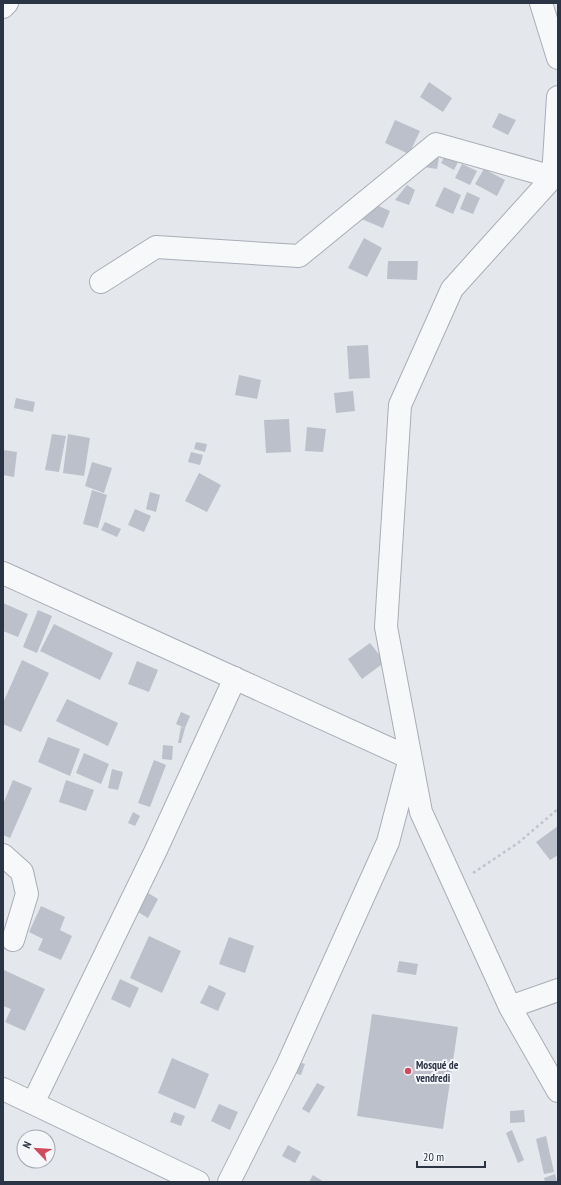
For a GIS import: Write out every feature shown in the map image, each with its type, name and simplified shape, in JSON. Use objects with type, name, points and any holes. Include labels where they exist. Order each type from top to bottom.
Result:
[{"type":"street","points":[[3,7],[7,3]]},
{"type":"street","points":[[541,3],[558,58]]},
{"type":"street","points":[[558,97],[556,176],[452,290],[400,405],[386,627],[420,812],[510,1007],[558,1091]]},
{"type":"street","points":[[101,282],[156,247],[299,256],[436,144],[556,176]]},
{"type":"street","points":[[3,573],[410,758]]},
{"type":"street","points":[[33,1103],[156,850],[235,678]]},
{"type":"street","points":[[229,1182],[287,1066],[388,842],[410,758]]},
{"type":"street","points":[[3,855],[22,872],[27,894],[13,940]]},
{"type":"street","points":[[510,1007],[558,990]]},
{"type":"street","points":[[3,1088],[198,1182]]},
{"type":"path","points":[[454,886],[518,843],[558,809]]},
{"type":"building","points":[[429,82],[452,98],[443,112],[420,97]]},
{"type":"building","points":[[499,113],[516,120],[508,135],[492,127]]},
{"type":"building","points":[[395,120],[420,131],[409,154],[385,143]]},
{"type":"building","points":[[446,154],[459,160],[454,170],[441,163]]},
{"type":"building","points":[[425,157],[439,158],[437,169],[424,167]]},
{"type":"building","points":[[462,164],[477,171],[470,185],[455,178]]},
{"type":"building","points":[[484,169],[505,180],[497,196],[475,184]]},
{"type":"building","points":[[407,185],[415,190],[409,205],[395,200]]},
{"type":"building","points":[[444,187],[461,195],[453,214],[435,206]]},
{"type":"building","points":[[467,192],[480,198],[473,214],[460,209]]},
{"type":"building","points":[[372,203],[390,211],[383,228],[359,218]]},
{"type":"building","points":[[364,238],[382,248],[367,277],[348,268]]},
{"type":"building","points":[[388,261],[418,261],[417,280],[387,279]]},
{"type":"building","points":[[368,345],[370,378],[349,379],[347,346]]},
{"type":"building","points":[[239,375],[261,380],[257,399],[235,395]]},
{"type":"building","points":[[353,391],[355,411],[336,413],[334,393]]},
{"type":"building","points":[[16,398],[35,402],[33,412],[14,408]]},
{"type":"building","points":[[289,419],[291,452],[266,453],[264,420]]},
{"type":"building","points":[[307,427],[326,429],[323,452],[305,451]]},
{"type":"building","points":[[52,434],[66,436],[59,472],[45,470]]},
{"type":"building","points":[[68,434],[90,438],[84,476],[63,473]]},
{"type":"building","points":[[196,442],[207,444],[205,452],[194,449]]},
{"type":"building","points":[[3,450],[17,452],[14,477],[3,475]]},
{"type":"building","points":[[191,452],[203,455],[200,465],[188,462]]},
{"type":"building","points":[[92,462],[112,468],[104,493],[85,486]]},
{"type":"building","points":[[199,473],[221,485],[207,512],[185,501]]},
{"type":"building","points":[[92,490],[107,495],[98,528],[83,524]]},
{"type":"building","points":[[150,492],[160,495],[156,512],[146,509]]},
{"type":"building","points":[[135,509],[151,516],[144,532],[128,525]]},
{"type":"building","points":[[105,522],[121,529],[117,537],[101,530]]},
{"type":"building","points":[[3,603],[28,614],[18,637],[3,631]]},
{"type":"building","points":[[38,610],[52,616],[37,653],[23,647]]},
{"type":"building","points":[[54,624],[113,653],[100,680],[40,651]]},
{"type":"building","points":[[370,643],[385,662],[362,679],[348,659]]},
{"type":"building","points":[[22,660],[49,673],[21,732],[3,724],[3,703]]},
{"type":"building","points":[[137,661],[158,670],[149,692],[128,684]]},
{"type":"building","points":[[67,699],[118,723],[108,746],[56,721]]},
{"type":"building","points":[[181,712],[190,716],[185,728],[176,724]]},
{"type":"building","points":[[181,727],[185,728],[181,743],[178,743]]},
{"type":"building","points":[[48,737],[80,749],[70,776],[38,762]]},
{"type":"building","points":[[163,745],[173,746],[172,760],[162,759]]},
{"type":"building","points":[[84,753],[109,764],[101,784],[76,773]]},
{"type":"building","points":[[154,760],[166,765],[150,807],[138,803]]},
{"type":"building","points":[[112,769],[123,772],[118,790],[108,788]]},
{"type":"building","points":[[13,780],[32,788],[10,838],[3,835],[3,804]]},
{"type":"building","points":[[66,780],[94,790],[86,811],[59,802]]},
{"type":"building","points":[[133,812],[140,816],[135,826],[128,823]]},
{"type":"building","points":[[558,826],[558,855],[550,860],[536,842]]},
{"type":"building","points":[[143,890],[158,899],[148,918],[133,909]]},
{"type":"building","points":[[41,906],[65,917],[60,930],[72,936],[61,960],[38,950],[43,939],[29,932]]},
{"type":"building","points":[[149,936],[181,951],[162,993],[130,978]]},
{"type":"building","points":[[229,937],[254,946],[245,973],[219,964]]},
{"type":"building","points":[[399,961],[418,964],[416,975],[397,972]]},
{"type":"building","points":[[4,970],[45,989],[25,1031],[5,1022],[11,1009],[3,1006]]},
{"type":"building","points":[[120,979],[139,988],[130,1008],[111,999]]},
{"type":"building","points":[[209,985],[226,993],[218,1011],[200,1003]]},
{"type":"building","name":"Mosqué de vendredi","points":[[372,1014],[458,1027],[443,1129],[357,1116]]},
{"type":"building","points":[[172,1058],[209,1074],[195,1109],[158,1093]]},
{"type":"building","points":[[298,1062],[305,1064],[301,1075],[294,1073]]},
{"type":"building","points":[[317,1083],[325,1087],[309,1113],[302,1109]]},
{"type":"building","points":[[219,1104],[238,1112],[230,1130],[211,1121]]},
{"type":"building","points":[[524,1110],[525,1122],[510,1123],[510,1111]]},
{"type":"building","points":[[174,1112],[185,1116],[181,1126],[170,1122]]},
{"type":"building","points":[[512,1130],[524,1160],[518,1163],[506,1133]]},
{"type":"building","points":[[546,1136],[554,1172],[544,1174],[536,1139]]},
{"type":"building","points":[[288,1145],[301,1152],[295,1163],[282,1156]]},
{"type":"building","points":[[555,1174],[557,1182],[545,1182],[544,1178]]},
{"type":"building","points":[[313,1175],[324,1182],[309,1182]]},
{"type":"place","name":"Mosqué de vendredi","points":[[408,1071]]}]
